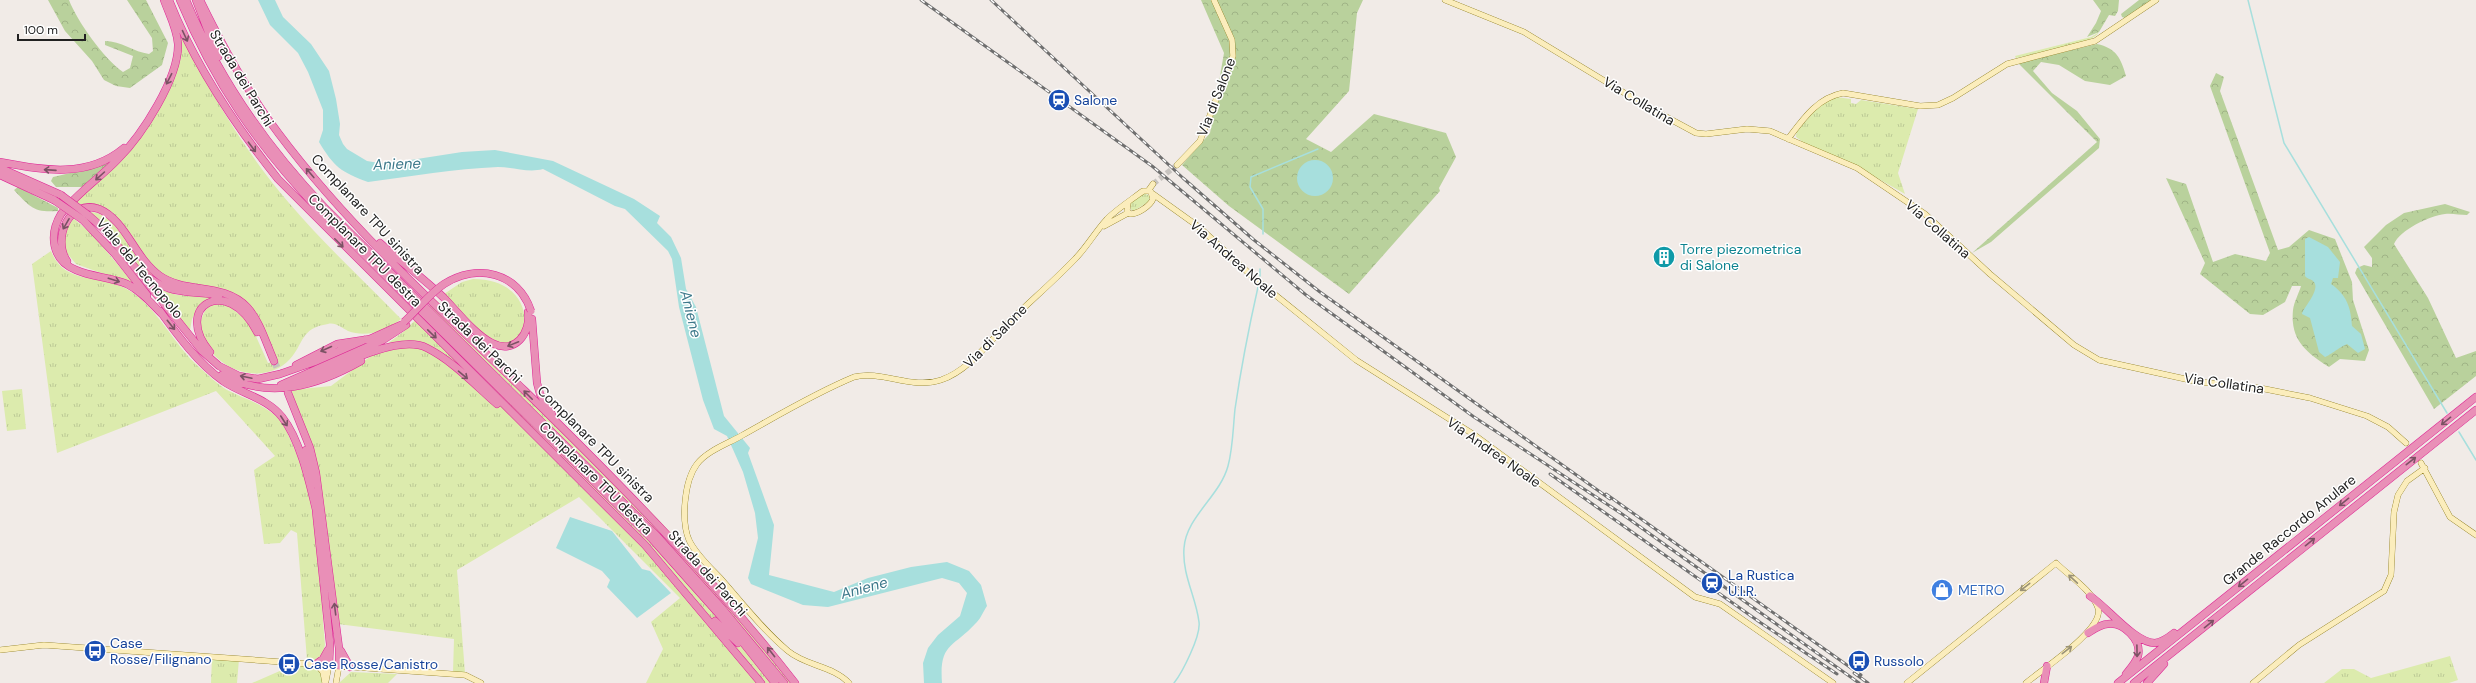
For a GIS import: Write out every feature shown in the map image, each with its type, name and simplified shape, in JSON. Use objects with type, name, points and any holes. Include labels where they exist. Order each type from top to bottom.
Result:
[{"type":"highway","points":[[162,314],[141,293],[128,285],[112,279],[76,271],[64,262],[57,253],[53,239],[56,222],[67,206],[117,160],[136,138],[172,73],[178,56],[178,42],[164,0]]},
{"type":"highway","name":"Complanare TPU destra","points":[[169,0],[208,81],[229,116],[278,180],[664,565],[761,683]]},
{"type":"highway","name":"Strada dei Parchi","points":[[180,0],[197,40],[218,80],[257,140],[278,166],[319,210],[652,539],[733,630],[773,680]]},
{"type":"highway","name":"Strada dei Parchi","points":[[186,0],[201,36],[242,108],[262,136],[303,184],[651,530],[721,607],[784,683]]},
{"type":"highway","points":[[196,0],[214,50],[237,92],[242,108]]},
{"type":"highway","name":"Complanare TPU sinistra","points":[[200,0],[242,79],[268,118],[300,160],[336,201],[414,283],[576,442],[708,578],[795,683]]},
{"type":"highway","points":[[0,162],[42,170],[76,169],[105,160],[136,138]]},
{"type":"highway","name":"Viale del Tecnopolo","points":[[0,168],[61,195],[85,218],[207,368]]},
{"type":"highway","name":"Viale del Tecnopolo","points":[[0,175],[54,200],[74,214],[85,218],[104,229],[130,262]]},
{"type":"highway","points":[[336,201],[493,344],[510,346],[522,339],[529,323],[530,311]]},
{"type":"highway","points":[[76,271],[64,256],[60,244],[64,227],[74,214],[90,208],[108,214],[117,222],[142,260],[164,278],[178,284],[208,288],[232,296],[244,304],[253,315],[273,362],[249,317],[235,304],[221,300],[204,306],[197,317],[196,326],[201,341],[226,370]]},
{"type":"highway","points":[[130,262],[154,282],[167,289],[193,294],[232,296]]},
{"type":"highway","points":[[130,262],[198,346],[212,360],[226,370],[245,377],[258,379],[284,372],[311,356],[338,344],[364,340],[382,335],[405,324]]},
{"type":"highway","points":[[271,389],[383,340],[405,324],[444,284],[462,275],[473,273],[490,273],[510,281],[522,294],[530,311],[535,373],[540,394],[549,410],[576,442]]},
{"type":"highway","points":[[207,368],[243,385],[271,389],[297,385],[378,351],[408,344],[426,348],[444,359],[532,433]]},
{"type":"highway","points":[[207,368],[229,384],[269,405],[283,419],[300,458],[316,514]]},
{"type":"highway","points":[[329,665],[330,644],[316,514],[306,451],[286,394],[310,448],[316,473],[339,648],[339,666]]},
{"type":"highway","name":"Grande Raccordo Anulare","points":[[2117,683],[2207,613],[2476,396]]},
{"type":"highway","name":"Grande Raccordo Anulare","points":[[2134,683],[2476,410]]},
{"type":"highway","points":[[664,565],[773,680]]},
{"type":"highway","points":[[2090,596],[2136,635],[2151,642],[2160,642],[2168,638],[2207,613]]},
{"type":"highway","points":[[2088,633],[2103,625],[2114,624],[2123,627],[2134,638],[2138,648],[2137,658],[2117,683]]},
{"type":"highway","points":[[2147,683],[2191,638]]},
{"type":"highway","points":[[316,664],[325,657],[330,644]]},
{"type":"highway","points":[[339,648],[350,666]]},
{"type":"highway","points":[[2044,683],[2048,666]]},
{"type":"street","name":"Via di Salone","points":[[1177,165],[1200,141],[1233,56],[1232,40],[1214,0]]},
{"type":"street","name":"Via Collatina","points":[[1445,0],[1524,32],[1646,106],[1696,133],[1757,129],[1770,131],[1857,168],[1925,214],[1974,260],[2074,345],[2099,360],[2199,382],[2260,388],[2310,398],[2372,419],[2388,427],[2406,443]]},
{"type":"street","points":[[1788,139],[1824,99],[1832,95],[1843,93],[1920,106],[1938,105],[1953,98],[2007,64],[2095,41],[2156,0]]},
{"type":"street","name":"Via di Salone","points":[[849,683],[835,673],[801,660],[790,653],[761,624],[692,545],[687,532],[685,519],[690,480],[697,464],[717,449],[756,427],[835,385],[858,376],[874,375],[910,382],[930,382],[954,374],[976,357],[1031,300],[1075,259],[1109,218],[1143,191],[1150,192],[1153,184]]},
{"type":"street","points":[[1150,192],[1151,203],[1166,203]]},
{"type":"street","name":"Via Andrea Noale","points":[[1150,192],[1199,227],[1253,277],[1356,360],[1473,434],[1694,597],[1720,604],[1833,683]]},
{"type":"street","points":[[1128,202],[1126,208],[1128,212]]},
{"type":"street","name":"Via di Salone","points":[[1099,230],[1118,217],[1128,212],[1135,213],[1151,203]]},
{"type":"street","points":[[2254,683],[2299,645],[2384,591],[2392,570],[2395,507],[2398,495],[2407,481],[2423,465],[2450,516],[2476,535]]},
{"type":"street","points":[[1907,683],[2056,563],[2090,596],[2099,613],[2097,622],[2088,633],[2026,683]]},
{"type":"street","points":[[0,650],[44,645],[465,675],[481,683]]},
{"type":"street","points":[[316,664],[323,672],[325,683]]},
{"type":"street","points":[[325,683],[329,665]]},
{"type":"street","points":[[336,680],[339,666]]},
{"type":"street","points":[[336,680],[350,666]]},
{"type":"green space","points":[[48,0],[69,0],[78,18],[92,39],[108,58],[123,72],[130,68],[133,56],[105,45],[105,41],[111,41],[143,53],[149,54],[153,51],[152,38],[127,0],[146,0],[168,43],[162,65],[130,88],[116,86],[104,80],[92,61],[65,31]]},
{"type":"green space","points":[[1201,0],[1363,0],[1357,13],[1349,91],[1306,139],[1331,152],[1374,114],[1446,133],[1456,157],[1439,188],[1440,191],[1349,294],[1229,206],[1182,165],[1210,133],[1224,53]]},
{"type":"green space","points":[[2093,0],[2119,0],[2118,11],[2115,16],[2109,15],[2099,32],[2087,37],[2096,23],[2101,11]]},
{"type":"green space","points":[[2139,0],[2152,0],[2125,18],[2122,17],[2121,14]]},
{"type":"green space","points":[[2099,32],[2094,37],[2074,46],[2016,58],[2015,56],[2091,37]]},
{"type":"green space","points":[[181,35],[217,101],[258,164],[273,184],[330,248],[401,319],[383,330],[362,334],[348,331],[333,324],[319,326],[307,333],[295,353],[281,367],[260,373],[248,373],[237,370],[218,359],[210,350],[199,329],[202,317],[206,310],[212,305],[224,302],[250,323],[268,363],[277,361],[265,330],[252,308],[234,294],[220,289],[177,281],[164,275],[144,256],[129,233],[117,219],[109,214],[75,201],[136,143],[175,74],[181,58]]},
{"type":"green space","points":[[2097,44],[2109,48],[2117,55],[2126,76],[2110,85],[2085,81],[2059,65],[2041,62],[2033,71],[2052,93],[2077,111],[2100,139],[2099,148],[1991,242],[1972,253],[2097,142],[2018,63]]},
{"type":"green space","points":[[2216,73],[2224,77],[2220,91],[2278,250],[2289,247],[2309,230],[2335,239],[2352,282],[2353,300],[2369,350],[2365,361],[2340,359],[2329,367],[2313,356],[2301,344],[2294,329],[2293,310],[2301,286],[2292,286],[2285,302],[2263,315],[2250,314],[2200,274],[2205,263],[2166,178],[2186,184],[2213,262],[2235,254],[2266,261],[2270,253],[2210,86]]},
{"type":"green space","points":[[1836,97],[1851,99],[1851,103],[1856,104],[1861,100],[1918,109],[1898,173],[1905,194],[1856,166],[1807,145],[1796,137],[1797,131],[1821,104]]},
{"type":"green space","points":[[118,156],[84,187],[56,187],[51,181],[53,177],[92,168]]},
{"type":"green space","points":[[18,187],[58,208],[58,211],[43,211],[33,208],[14,190]]},
{"type":"green space","points":[[1144,193],[1150,196],[1148,202],[1135,210],[1131,210],[1130,204]]},
{"type":"green space","points":[[2445,204],[2470,212],[2467,215],[2438,215],[2423,221],[2402,234],[2394,244],[2428,298],[2456,358],[2476,351],[2476,376],[2434,409],[2355,273],[2357,268],[2364,265],[2372,267],[2372,258],[2364,247],[2386,225],[2404,213]]},
{"type":"green space","points":[[89,212],[99,214],[108,219],[122,234],[146,269],[174,288],[145,273]]},
{"type":"green space","points":[[73,218],[92,234],[135,285],[76,264],[66,252],[63,235]]},
{"type":"green space","points":[[51,251],[57,262],[64,269],[73,274],[115,284],[136,295],[155,314],[189,357],[199,367],[227,390],[267,409],[279,419],[283,425],[292,443],[308,491],[317,542],[325,645],[322,655],[316,660],[307,660],[297,533],[291,530],[280,543],[264,544],[254,470],[275,456],[216,391],[57,453],[32,264]]},
{"type":"green space","points":[[473,279],[495,282],[510,290],[520,301],[524,314],[524,326],[520,336],[512,343],[501,344],[486,336],[471,323],[444,294],[462,282]]},
{"type":"green space","points":[[154,287],[177,295],[217,297],[197,310],[192,319],[190,330]]},
{"type":"green space","points":[[436,300],[578,438],[671,533],[758,631],[799,683],[646,683],[663,649],[651,622],[680,598],[579,497],[457,570],[465,673],[453,672],[454,639],[338,624],[312,448],[291,390],[331,386],[403,332]]},
{"type":"green space","points":[[22,389],[26,429],[7,431],[2,391]]},
{"type":"green space","points":[[2450,656],[2458,680],[2449,683],[2324,683],[2342,669],[2354,669],[2371,678]]},
{"type":"green space","points":[[212,657],[239,659],[237,683],[211,683]]},
{"type":"green space","points":[[298,663],[329,665],[325,683],[252,683]]},
{"type":"green space","points":[[351,672],[397,674],[388,683],[339,683]]},
{"type":"water","name":"Aniene","points":[[258,0],[275,0],[283,17],[311,44],[329,71],[340,124],[339,135],[343,144],[347,149],[367,161],[385,164],[462,152],[495,150],[553,161],[634,199],[660,216],[657,223],[671,237],[681,258],[686,289],[696,307],[724,416],[750,448],[748,453],[774,525],[769,575],[834,592],[868,578],[911,567],[947,562],[969,571],[981,585],[987,606],[977,622],[945,653],[942,670],[942,683],[924,683],[923,663],[928,648],[938,635],[960,616],[967,593],[959,583],[942,578],[828,607],[803,605],[751,584],[748,578],[758,538],[755,513],[743,472],[727,436],[714,429],[703,400],[679,307],[672,259],[668,251],[625,209],[615,206],[543,169],[526,170],[498,167],[465,169],[368,182],[345,172],[334,163],[319,142],[323,130],[323,110],[308,72],[298,53],[270,25]]},
{"type":"water","points":[[1315,160],[1325,163],[1330,168],[1333,178],[1330,188],[1325,193],[1315,196],[1305,193],[1300,188],[1297,178],[1300,168],[1305,163]]},
{"type":"water","points":[[2309,237],[2328,247],[2340,262],[2338,278],[2333,278],[2331,284],[2341,293],[2347,302],[2351,313],[2352,326],[2361,334],[2365,349],[2358,353],[2347,344],[2325,357],[2319,352],[2310,318],[2302,314],[2315,289],[2315,284],[2313,281],[2305,276],[2305,239]]},
{"type":"water","points":[[570,517],[612,531],[642,569],[650,571],[671,593],[637,618],[607,587],[610,580],[602,571],[556,548]]},
{"type":"waterway","points":[[2248,0],[2284,143],[2447,413]]},
{"type":"waterway","points":[[1263,234],[1263,209],[1250,187],[1251,177],[1318,149]]},
{"type":"waterway","points":[[1260,269],[1260,276]]},
{"type":"waterway","points":[[1174,683],[1182,671],[1190,654],[1199,628],[1197,613],[1185,567],[1184,548],[1186,537],[1197,516],[1224,477],[1228,466],[1240,378],[1258,287]]},
{"type":"waterway","points":[[2459,432],[2476,460]]},
{"type":"tunnel","points":[[1153,184],[1177,165]]},
{"type":"tunnel","points":[[274,361],[287,389]]},
{"type":"railway","points":[[921,0],[1152,166],[1306,295],[1474,417],[1622,514],[1859,683]]},
{"type":"railway","points":[[991,0],[1183,178],[1254,240],[1320,292],[1610,499]]},
{"type":"railway","points":[[1550,474],[1761,623],[1837,674]]},
{"type":"railway","points":[[1606,494],[1861,675]]},
{"type":"railway","points":[[1854,673],[1868,683]]},
{"type":"place","name":"Salone","points":[[1059,100]]},
{"type":"place","name":"Torre piezometrica di Salone","points":[[1664,257]]},
{"type":"place","name":"La Rustica U.I.R.","points":[[1712,583]]},
{"type":"place","name":"METRO","points":[[1942,590]]},
{"type":"place","name":"Case Rosse/Filignano","points":[[95,651]]},
{"type":"place","name":"Russolo","points":[[1859,661]]},
{"type":"place","name":"Case Rosse/Canistro","points":[[289,664]]}]
